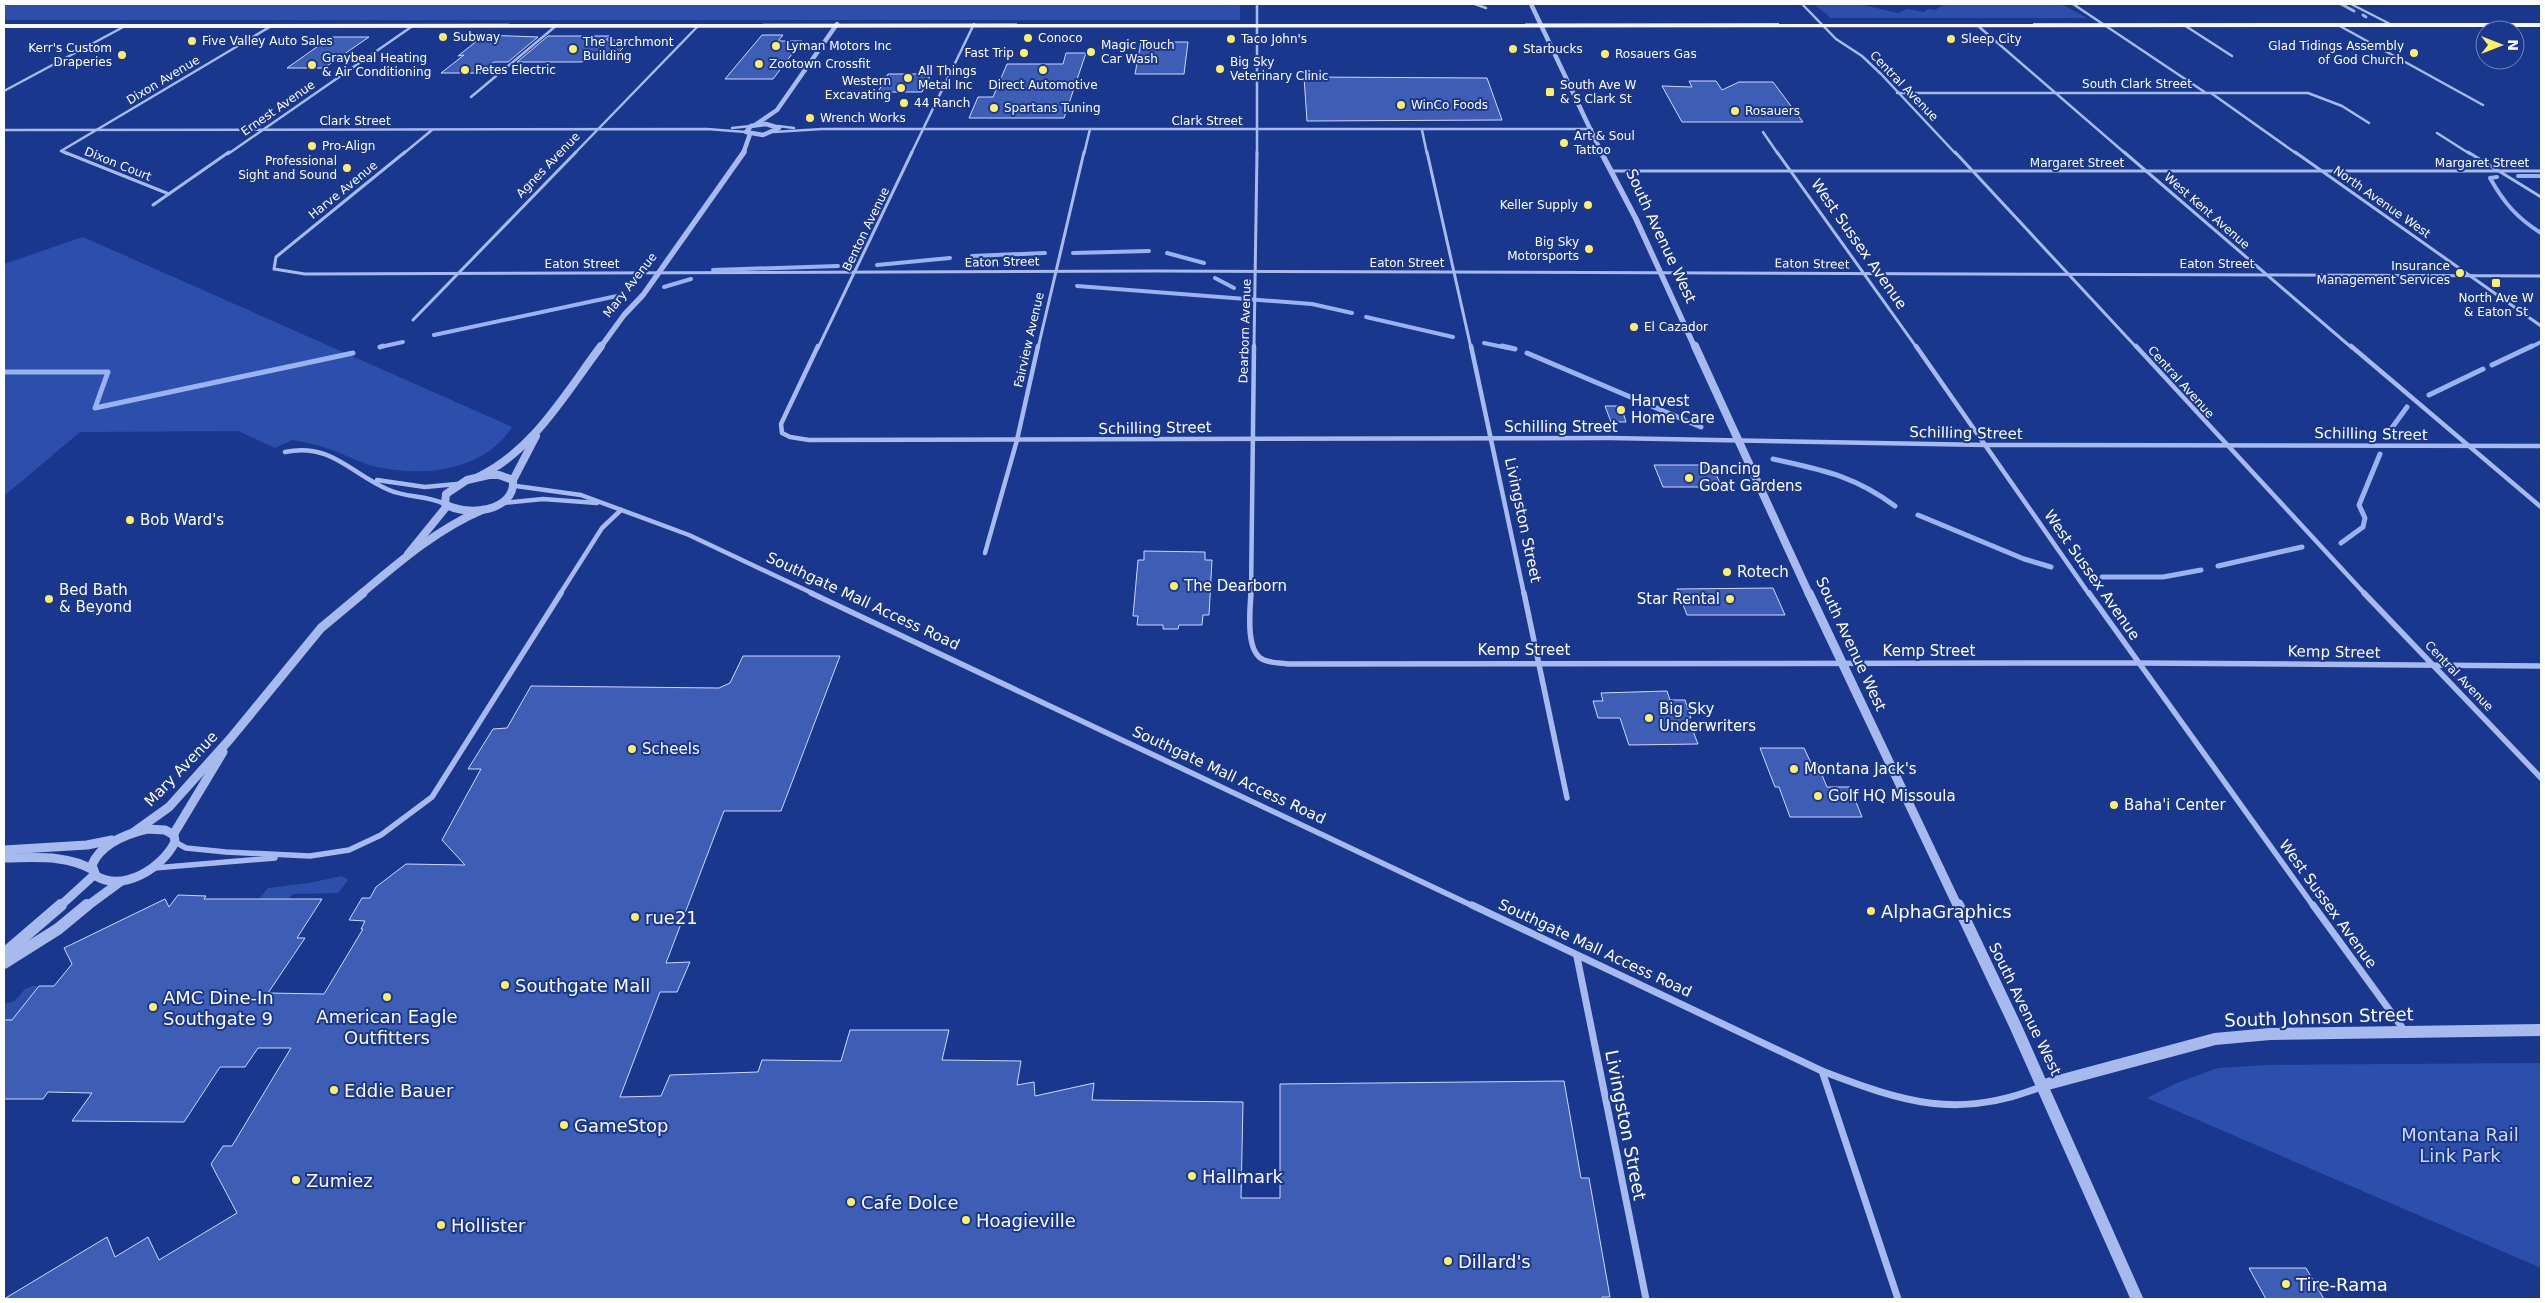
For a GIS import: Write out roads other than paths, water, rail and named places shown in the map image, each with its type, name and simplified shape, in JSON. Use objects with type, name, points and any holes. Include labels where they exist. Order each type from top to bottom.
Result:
[{"type":"highway","points":[[4,26],[1540,24],[2539,26]]},
{"type":"street","name":"Dearborn Avenue","points":[[1258,4],[1257,272],[1255,281],[1250,637],[1258,657]]},
{"type":"street","points":[[1475,4],[1486,8]]},
{"type":"street","name":"South Avenue West","points":[[1531,4],[1586,122],[1592,129],[1661,272],[1841,663],[2044,1085],[2137,1299]]},
{"type":"street","name":"Central Avenue","points":[[1802,4],[1836,39],[1862,56],[1972,171],[2224,444],[2541,778]]},
{"type":"street","points":[[2073,4],[2108,25],[2206,93]]},
{"type":"street","points":[[2351,4],[2392,25]]},
{"type":"street","points":[[777,126],[773,122],[777,110],[837,24]]},
{"type":"street","name":"Benton Avenue","points":[[790,437],[782,433],[781,424],[856,273],[974,24]]},
{"type":"street","points":[[4,91],[128,25]]},
{"type":"street","name":"Dixon Avenue","points":[[61,151],[273,25]]},
{"type":"street","name":"Ernest Avenue","points":[[153,205],[414,25]]},
{"type":"street","points":[[471,97],[558,25]]},
{"type":"street","name":"Agnes Avenue","points":[[413,320],[699,25]]},
{"type":"street","name":"West Kent Avenue","points":[[1976,25],[2266,275],[2541,507]]},
{"type":"street","points":[[2184,25],[2232,56]]},
{"type":"street","points":[[2338,25],[2483,105]]},
{"type":"street","name":"South Clark Street","points":[[1897,93],[2308,93],[2342,106],[2369,123]]},
{"type":"street","name":"North Avenue West","points":[[2211,93],[2541,326]]},
{"type":"street","points":[[777,110],[753,126],[748,133],[765,135],[774,132],[822,129]]},
{"type":"street","points":[[753,126],[822,129]]},
{"type":"street","name":"Clark Street","points":[[707,130],[753,126]]},
{"type":"street","points":[[774,132],[777,126]]},
{"type":"street","name":"Clark Street","points":[[822,129],[1592,129]]},
{"type":"street","name":"Fairview Avenue","points":[[985,553],[1017,440],[1090,129]]},
{"type":"street","name":"Clark Street","points":[[4,130],[707,130],[748,133]]},
{"type":"street","name":"Harve Avenue","points":[[274,269],[276,256],[432,130]]},
{"type":"street","name":"Livingston Street","points":[[1422,130],[1491,438],[1568,798]]},
{"type":"street","name":"West Sussex Avenue","points":[[1763,132],[1866,274],[2138,663],[2404,1031]]},
{"type":"street","name":"Mary Avenue","points":[[743,155],[748,133]]},
{"type":"street","points":[[2437,133],[2541,196]]},
{"type":"street","name":"Mary Avenue","points":[[478,477],[499,467],[538,431],[658,274],[743,155],[765,135]]},
{"type":"street","name":"Dixon Court","points":[[61,151],[169,194]]},
{"type":"street","name":"Margaret Street","points":[[1613,171],[2541,171]]},
{"type":"street","name":"Eaton Street","points":[[274,269],[305,274],[1661,272],[2541,276]]},
{"type":"street","name":"Mary Avenue","points":[[499,504],[508,498],[538,431]]},
{"type":"street","name":"Schilling Street","points":[[790,437],[819,440],[1253,438],[1370,440],[1491,438],[1738,439],[1986,445],[2541,446]]},
{"type":"street","points":[[285,452],[296,448],[309,448],[322,452],[374,480],[388,490],[436,499],[461,511],[482,510]]},
{"type":"street","points":[[374,480],[425,487],[458,484],[478,477],[499,475],[514,483]]},
{"type":"street","name":"Southgate Mall Access Road","points":[[514,483],[581,495],[689,535],[1822,1071],[1884,1095],[1950,1106],[1999,1104],[2044,1085]]},
{"type":"street","points":[[406,556],[412,546],[441,516],[446,505],[446,494],[458,484]]},
{"type":"street","name":"Southgate Mall Access Road","points":[[499,504],[513,500],[543,499],[587,502],[621,510]]},
{"type":"street","points":[[406,556],[465,517],[499,504]]},
{"type":"street","points":[[4,850],[87,845],[134,832],[158,829],[167,831],[186,848],[283,857],[312,857],[352,850],[412,815],[432,797],[602,528],[621,510]]},
{"type":"street","name":"Mary Avenue","points":[[134,832],[166,810],[233,735],[321,628],[406,556]]},
{"type":"street","name":"Kemp Street","points":[[1258,657],[1265,661],[1288,664],[2138,663],[2541,666]]},
{"type":"street","name":"Mary Avenue","points":[[174,839],[180,819],[212,774],[233,735]]},
{"type":"street","points":[[4,954],[93,872],[94,860],[100,852],[121,837]]},
{"type":"street","points":[[4,963],[51,934],[103,892],[153,868],[164,860],[172,851],[174,839]]},
{"type":"street","points":[[153,868],[246,862],[283,857]]},
{"type":"street","points":[[4,858],[62,860],[82,864],[101,879],[125,880]]},
{"type":"street","name":"Livingston Street","points":[[1577,956],[1646,1299]]},
{"type":"street","name":"South Johnson Street","points":[[2044,1085],[2215,1039],[2270,1034],[2541,1030]]},
{"type":"street","points":[[1822,1071],[1898,1299]]},
{"type":"waterway","points":[[2341,4],[2354,11]]},
{"type":"waterway","points":[[2518,176],[2541,176]]},
{"type":"waterway","points":[[2497,177],[2490,178],[2500,195],[2518,216],[2541,233]]},
{"type":"waterway","points":[[1073,253],[1149,251]]},
{"type":"waterway","points":[[972,256],[1045,253]]},
{"type":"waterway","points":[[1167,253],[1204,263]]},
{"type":"waterway","points":[[877,265],[950,258]]},
{"type":"waterway","points":[[713,270],[838,266]]},
{"type":"waterway","points":[[1215,278],[1234,288]]},
{"type":"waterway","points":[[664,287],[691,279]]},
{"type":"waterway","points":[[1077,286],[1312,304],[1352,313]]},
{"type":"waterway","points":[[434,335],[617,296]]},
{"type":"waterway","points":[[1366,317],[1453,337]]},
{"type":"waterway","points":[[383,346],[380,347],[403,342]]},
{"type":"waterway","points":[[2529,348],[2541,342]]},
{"type":"waterway","points":[[1484,343],[1508,348]]},
{"type":"waterway","points":[[1502,346],[1515,349]]},
{"type":"waterway","points":[[2492,365],[2532,346]]},
{"type":"waterway","points":[[4,372],[108,372],[95,408],[353,353]]},
{"type":"waterway","points":[[1527,353],[1701,427]]},
{"type":"waterway","points":[[2429,395],[2483,369]]},
{"type":"waterway","points":[[2386,436],[2407,407]]},
{"type":"waterway","points":[[2341,543],[2363,527],[2365,518],[2359,505],[2380,454]]},
{"type":"waterway","points":[[1773,459],[1851,480],[1895,506]]},
{"type":"waterway","points":[[1918,515],[2024,559],[2051,567]]},
{"type":"waterway","points":[[2218,566],[2302,547]]},
{"type":"waterway","points":[[2102,577],[2163,577],[2201,570]]},
{"type":"place","name":"Subway","points":[[443,37]]},
{"type":"place","name":"Conoco","points":[[1028,38]]},
{"type":"place","name":"Taco John's","points":[[1231,39]]},
{"type":"place","name":"Sleep City","points":[[1951,39]]},
{"type":"place","name":"Five Valley Auto Sales","points":[[192,41]]},
{"type":"place","name":"Lyman Motors Inc","points":[[776,46]]},
{"type":"place","name":"The Larchmont Building","points":[[573,49]]},
{"type":"place","name":"Starbucks","points":[[1513,49]]},
{"type":"place","name":"Magic Touch Car Wash","points":[[1091,52]]},
{"type":"place","name":"Fast Trip","points":[[1024,53]]},
{"type":"place","name":"Glad Tidings Assembly of God Church","points":[[2414,53]]},
{"type":"place","name":"Rosauers Gas","points":[[1605,54]]},
{"type":"place","name":"Kerr's Custom Draperies","points":[[122,55]]},
{"type":"place","name":"Zootown Crossfit","points":[[759,64]]},
{"type":"place","name":"Graybeal Heating & Air Conditioning","points":[[312,65]]},
{"type":"place","name":"Big Sky Veterinary Clinic","points":[[1220,69]]},
{"type":"place","name":"Petes Electric","points":[[465,70]]},
{"type":"place","name":"Direct Automotive","points":[[1043,70]]},
{"type":"place","name":"All Things Metal Inc","points":[[908,78]]},
{"type":"place","name":"Western Excavating","points":[[901,88]]},
{"type":"place","name":"South Ave W & S Clark St","points":[[1550,92]]},
{"type":"place","name":"44 Ranch","points":[[904,103]]},
{"type":"place","name":"WinCo Foods","points":[[1401,105]]},
{"type":"place","name":"Spartans Tuning","points":[[994,108]]},
{"type":"place","name":"Rosauers","points":[[1735,111]]},
{"type":"place","name":"Wrench Works","points":[[810,118]]},
{"type":"place","name":"Art & Soul Tattoo","points":[[1564,143]]},
{"type":"place","name":"Pro-Align","points":[[312,146]]},
{"type":"place","name":"Professional Sight and Sound","points":[[347,168]]},
{"type":"place","name":"Keller Supply","points":[[1588,205]]},
{"type":"place","name":"Big Sky Motorsports","points":[[1589,249]]},
{"type":"place","name":"Insurance Management Services","points":[[2460,273]]},
{"type":"place","name":"North Ave W & Eaton St","points":[[2496,283]]},
{"type":"place","name":"El Cazador","points":[[1634,327]]},
{"type":"place","name":"Harvest Home Care","points":[[1621,410]]},
{"type":"place","name":"Dancing Goat Gardens","points":[[1689,478]]},
{"type":"place","name":"Bob Ward's","points":[[130,520]]},
{"type":"place","name":"Rotech","points":[[1727,572]]},
{"type":"place","name":"The Dearborn","points":[[1174,586]]},
{"type":"place","name":"Bed Bath & Beyond","points":[[49,599]]},
{"type":"place","name":"Star Rental","points":[[1730,599]]},
{"type":"place","name":"Big Sky Underwriters","points":[[1649,718]]},
{"type":"place","name":"Scheels","points":[[632,749]]},
{"type":"place","name":"Montana Jack's","points":[[1794,769]]},
{"type":"place","name":"Golf HQ Missoula","points":[[1818,796]]},
{"type":"place","name":"Baha'i Center","points":[[2114,805]]},
{"type":"place","name":"AlphaGraphics","points":[[1871,911]]},
{"type":"place","name":"rue21","points":[[635,917]]},
{"type":"place","name":"Southgate Mall","points":[[505,985]]},
{"type":"place","name":"American Eagle Outfitters","points":[[387,997]]},
{"type":"place","name":"AMC Dine-In Southgate 9","points":[[153,1007]]},
{"type":"place","name":"Eddie Bauer","points":[[334,1090]]},
{"type":"place","name":"GameStop","points":[[564,1125]]},
{"type":"place","name":"Hallmark","points":[[1192,1176]]},
{"type":"place","name":"Zumiez","points":[[296,1180]]},
{"type":"place","name":"Cafe Dolce","points":[[851,1202]]},
{"type":"place","name":"Hoagieville","points":[[966,1220]]},
{"type":"place","name":"Hollister","points":[[441,1225]]},
{"type":"place","name":"Dillard's","points":[[1448,1261]]},
{"type":"place","name":"Tire-Rama","points":[[2286,1284]]},
{"type":"park label","name":"Montana Rail Link Park","points":[[2460,1144]]}]
